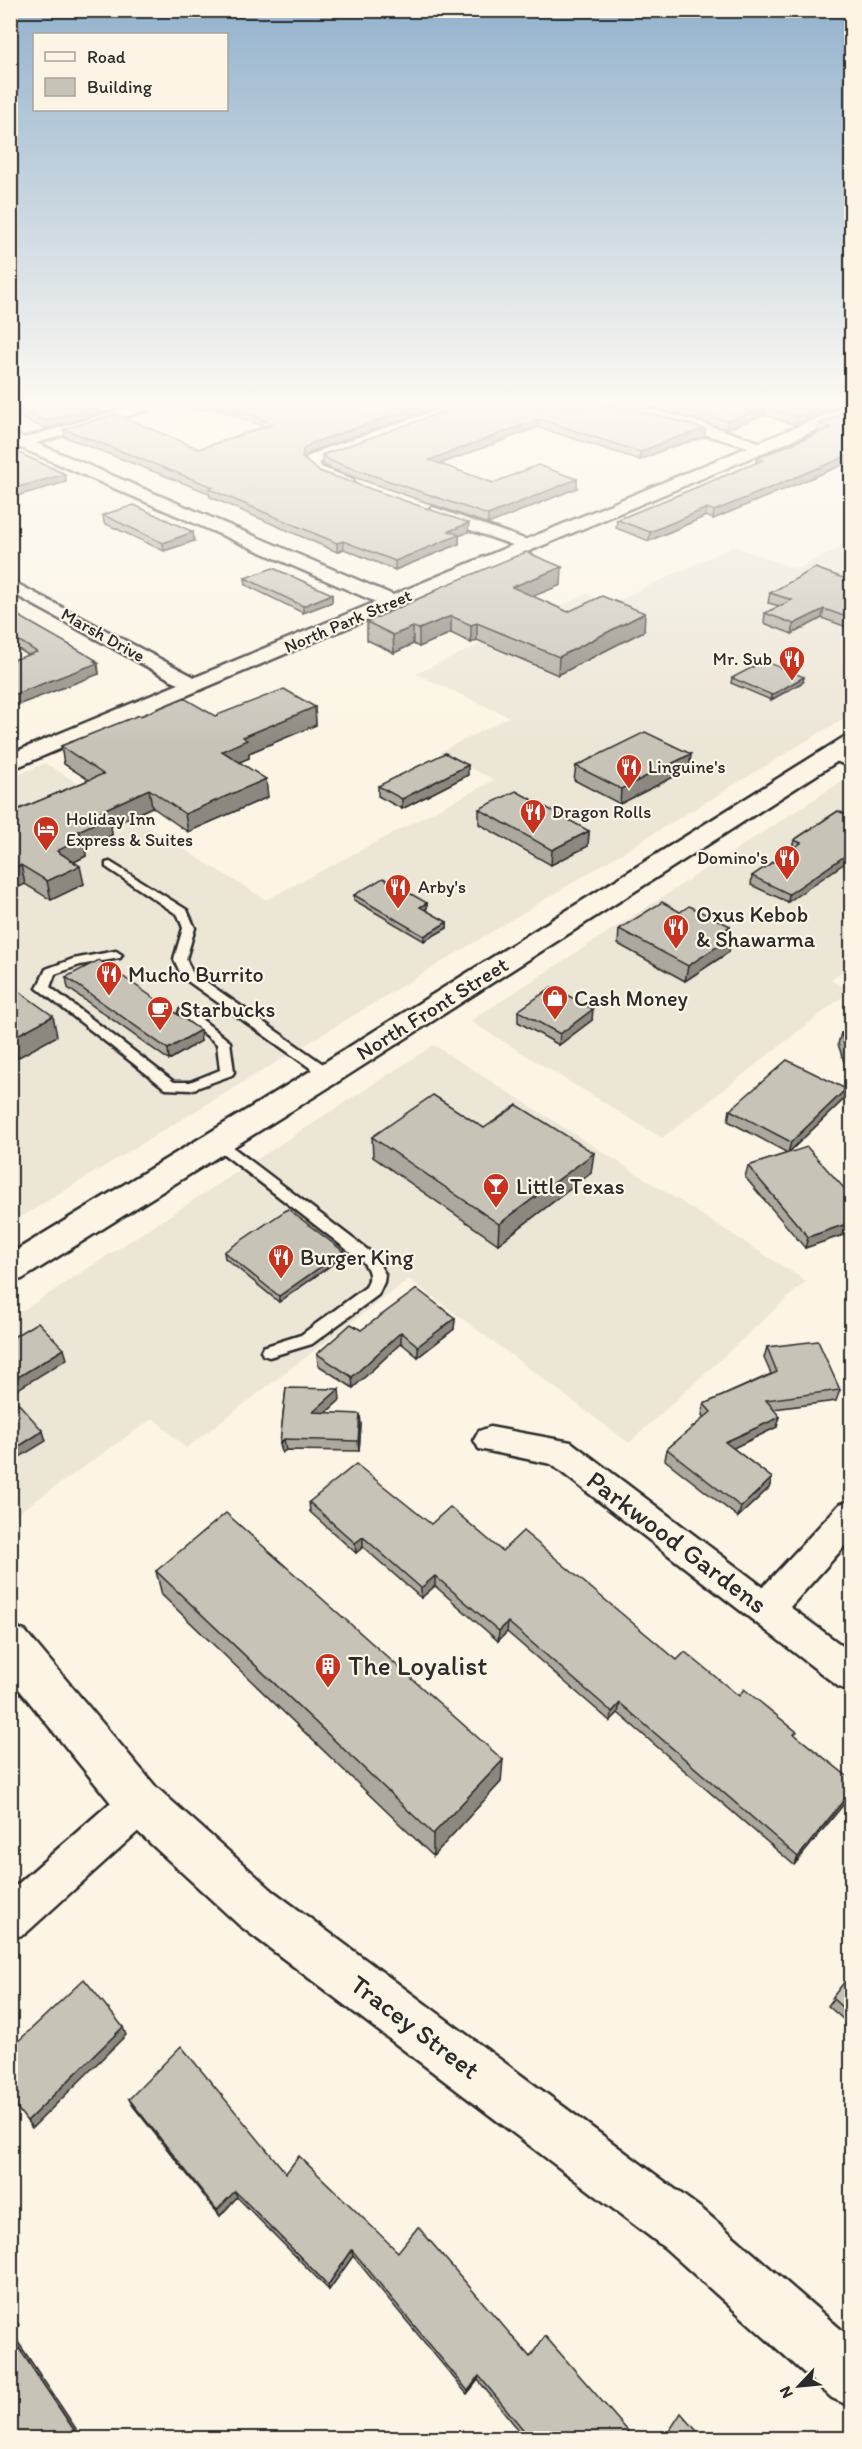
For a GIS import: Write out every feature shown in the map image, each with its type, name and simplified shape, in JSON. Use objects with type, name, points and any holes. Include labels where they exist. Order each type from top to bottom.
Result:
[{"type":"street","points":[[202,521],[393,602]]},
{"type":"street","points":[[460,521],[527,545]]},
{"type":"street","name":"North Park Street","points":[[10,763],[584,521]]},
{"type":"street","name":"Marsh Drive","points":[[10,585],[195,685]]},
{"type":"street","name":"North Front Street","points":[[10,1270],[846,753]]},
{"type":"street","name":"Parkwood Gardens","points":[[490,1440],[559,1452],[852,1675]]},
{"type":"street","points":[[765,1609],[852,1514]]},
{"type":"street","name":"Tracey Street","points":[[10,1645],[140,1803],[256,1908],[684,2229],[852,2378]]},
{"type":"street","points":[[10,1918],[140,1803]]},
{"type":"lane","points":[[110,866],[183,913],[189,928],[180,959],[186,974],[328,1074]]},
{"type":"lane","points":[[116,955],[76,962],[50,972],[43,988],[171,1086],[191,1086],[227,1072],[223,1042],[185,1013]]},
{"type":"lane","points":[[217,1142],[368,1258],[377,1269],[379,1280],[372,1291],[306,1340],[269,1351]]},
{"type":"shaded area","points":[[851,543],[851,714],[11,1223],[10,778],[45,763],[266,900],[494,780],[440,752],[509,717],[416,674],[587,594],[611,604],[733,546],[796,569]]},
{"type":"shaded area","points":[[847,778],[851,780],[851,875],[842,883],[851,887],[851,965],[831,980],[850,991],[662,1138],[470,1021]]},
{"type":"shaded area","points":[[434,1045],[806,1281],[629,1443],[409,1279],[186,1448],[153,1418],[11,1518],[11,1318]]},
{"type":"building","points":[[116,521],[170,521],[193,532],[163,543]]},
{"type":"building","points":[[286,521],[469,523],[449,531],[459,535],[395,561],[343,541],[337,543]]},
{"type":"building","points":[[621,521],[675,521],[650,532]]},
{"type":"building","points":[[526,552],[562,567],[512,587],[568,612],[602,596],[645,613],[559,657],[477,623],[471,625],[451,616],[419,629],[413,627],[393,635],[367,622],[436,591],[434,590]]},
{"type":"building","points":[[273,568],[332,594],[303,606],[245,578]]},
{"type":"building","points":[[815,568],[852,581],[852,619],[824,609],[794,624],[765,613],[792,600],[770,593]]},
{"type":"building","points":[[10,611],[98,663],[10,696],[10,661],[37,652],[10,635]]},
{"type":"building","points":[[764,661],[804,677],[772,695],[732,678]]},
{"type":"building","points":[[284,689],[315,707],[243,737],[247,740],[222,751],[266,779],[185,814],[149,789],[101,811],[109,817],[78,831],[83,838],[57,851],[80,866],[47,881],[21,865],[10,870],[10,813],[103,774],[61,746],[184,698],[215,716]]},
{"type":"building","points":[[645,732],[691,754],[621,789],[576,766]]},
{"type":"building","points":[[445,753],[468,765],[402,799],[378,786]]},
{"type":"building","points":[[516,791],[589,831],[552,850],[479,809]]},
{"type":"building","points":[[838,811],[852,817],[852,851],[789,894],[752,876],[801,843],[794,840]]},
{"type":"building","name":"Arby's","points":[[383,878],[427,903],[420,907],[447,922],[424,936],[354,895]]},
{"type":"building","points":[[662,902],[680,912],[689,906],[730,926],[722,932],[732,937],[688,966],[619,929]]},
{"type":"building","points":[[99,960],[200,1030],[168,1049],[66,977]]},
{"type":"building","points":[[10,985],[53,1016],[10,1039]]},
{"type":"building","points":[[552,987],[593,1009],[560,1034],[518,1011]]},
{"type":"building","points":[[841,1033],[852,1033],[852,1068]]},
{"type":"building","points":[[787,1060],[846,1089],[791,1142],[730,1110]]},
{"type":"building","name":"Little Texas","points":[[433,1095],[484,1128],[517,1105],[594,1153],[499,1224],[372,1137]]},
{"type":"building","points":[[807,1147],[852,1197],[852,1222],[808,1237],[748,1166]]},
{"type":"building","name":"Burger King","points":[[288,1209],[343,1251],[279,1296],[224,1252]]},
{"type":"building","points":[[417,1289],[455,1318],[418,1346],[401,1332],[352,1377],[317,1354],[351,1324],[361,1330]]},
{"type":"building","points":[[38,1322],[64,1349],[10,1382],[10,1339]]},
{"type":"building","points":[[818,1341],[840,1390],[766,1400],[780,1417],[725,1442],[772,1478],[741,1507],[667,1449],[711,1412],[704,1404],[777,1372],[767,1347]]},
{"type":"building","points":[[286,1388],[339,1389],[313,1412],[360,1414],[358,1441],[284,1439],[280,1443]]},
{"type":"building","points":[[10,1394],[43,1431],[10,1452]]},
{"type":"building","points":[[356,1464],[431,1524],[450,1507],[502,1551],[523,1531],[677,1660],[685,1652],[739,1696],[744,1689],[797,1732],[794,1734],[852,1780],[852,1790],[798,1857],[620,1703],[612,1712],[508,1622],[499,1631],[435,1576],[421,1588],[363,1537],[355,1543],[309,1502]]},
{"type":"building","name":"The Loyalist","points":[[226,1513],[503,1760],[433,1834],[156,1571]]},
{"type":"building","points":[[852,1972],[852,2016],[832,1998]]},
{"type":"building","points":[[84,1979],[123,2027],[27,2121],[10,2099],[10,2049]]},
{"type":"building","points":[[181,2046],[286,2173],[299,2156],[398,2252],[418,2227],[530,2357],[545,2336],[635,2439],[531,2439],[479,2376],[468,2391],[352,2250],[328,2285],[235,2191],[217,2210],[129,2099]]},
{"type":"building","points":[[10,2335],[80,2439],[10,2439]]},
{"type":"building","points":[[681,2413],[704,2439],[664,2439]]},
{"type":"place","name":"Mr. Sub","points":[[792,682]]},
{"type":"place","name":"Linguine's","points":[[629,790]]},
{"type":"place","name":"Dragon Rolls","points":[[533,835]]},
{"type":"place","name":"Holiday Inn Express & Suites","points":[[46,852]]},
{"type":"place","name":"Domino's","points":[[787,881]]},
{"type":"place","name":"Arby's","points":[[398,910]]},
{"type":"place","name":"Oxus Kebob & Shawarma","points":[[676,950]]},
{"type":"place","name":"Mucho Burrito","points":[[109,997]]},
{"type":"place","name":"Cash Money","points":[[555,1021]]},
{"type":"place","name":"Starbucks","points":[[160,1032]]},
{"type":"place","name":"Little Texas","points":[[496,1209]]},
{"type":"place","name":"Burger King","points":[[281,1280]]},
{"type":"place","name":"The Loyalist","points":[[328,1689]]}]
